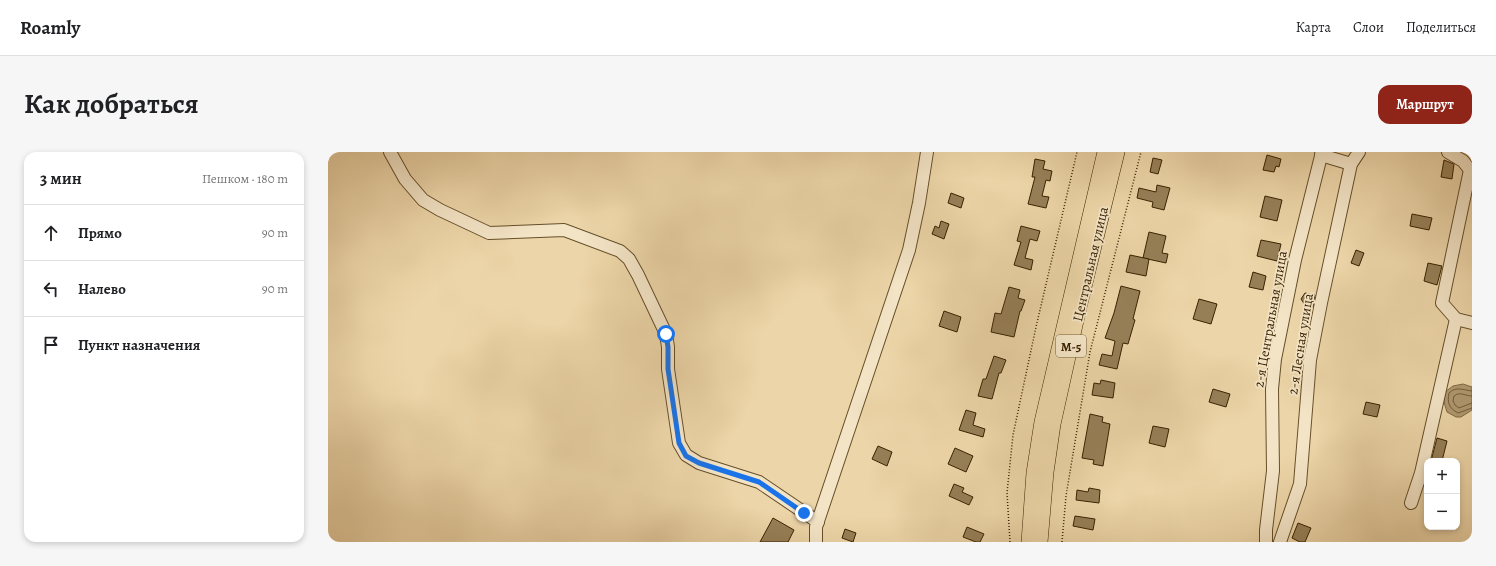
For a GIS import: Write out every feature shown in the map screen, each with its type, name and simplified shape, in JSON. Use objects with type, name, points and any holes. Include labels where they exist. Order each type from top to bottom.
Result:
[{"type":"main road","name":"Центральная улица","points":[[1029,542],[1034,473],[1042,422],[1068,303],[1105,152]]},
{"type":"main road","name":"Центральная улица","points":[[1040,542],[1046,472],[1054,424],[1079,307],[1117,152]]},
{"type":"street","points":[[390,152],[404,179],[423,200],[440,210],[489,233],[564,230],[620,251],[629,259],[638,275],[666,334],[668,347],[668,369],[679,443],[686,456],[699,463],[759,482],[818,522]]},
{"type":"street","points":[[816,542],[816,527],[909,250],[928,152]]},
{"type":"street","name":"2-я Лесная улица","points":[[1280,542],[1300,484],[1310,360],[1351,164],[1359,152]]},
{"type":"street","points":[[1447,152],[1463,161],[1470,170],[1442,303],[1456,319],[1472,323]]},
{"type":"street","points":[[1321,153],[1351,164]]},
{"type":"street","name":"2-я Центральная улица","points":[[1266,542],[1273,471],[1272,388],[1275,359],[1295,260],[1321,153]]},
{"type":"street","points":[[1411,503],[1421,473],[1456,319]]},
{"type":"path","points":[[1010,542],[1008,494],[1013,435],[1038,319],[1077,152]]},
{"type":"path","points":[[1062,542],[1066,496],[1090,352],[1141,152]]},
{"type":"water","points":[[1463,384],[1472,387],[1472,410],[1461,417],[1456,417],[1447,412],[1444,402],[1445,392],[1453,386]]},
{"type":"building","points":[[1267,155],[1281,159],[1279,167],[1276,166],[1274,172],[1263,170]]},
{"type":"building","points":[[1153,158],[1162,160],[1158,174],[1150,172]]},
{"type":"building","points":[[1035,159],[1045,161],[1043,169],[1052,171],[1050,181],[1046,180],[1042,196],[1049,197],[1046,208],[1028,204],[1035,177],[1032,177]]},
{"type":"building","points":[[1444,160],[1454,164],[1452,179],[1441,177]]},
{"type":"building","points":[[1157,185],[1170,188],[1164,210],[1152,207],[1153,202],[1137,198],[1139,188],[1156,192]]},
{"type":"building","points":[[951,193],[964,198],[961,208],[948,203]]},
{"type":"building","points":[[1265,196],[1282,200],[1277,221],[1260,217]]},
{"type":"building","points":[[1412,214],[1432,218],[1429,230],[1410,226]]},
{"type":"building","points":[[941,221],[949,224],[944,239],[932,234],[935,226],[939,228]]},
{"type":"building","points":[[1021,226],[1040,231],[1037,241],[1030,239],[1025,258],[1033,260],[1031,270],[1014,265],[1021,242],[1017,241]]},
{"type":"building","points":[[1149,232],[1166,236],[1162,253],[1168,254],[1166,263],[1143,258]]},
{"type":"building","points":[[1261,240],[1281,244],[1277,261],[1257,256]]},
{"type":"building","points":[[1356,250],[1364,253],[1359,266],[1351,263]]},
{"type":"building","points":[[1130,255],[1149,259],[1146,276],[1126,272]]},
{"type":"building","points":[[1428,263],[1442,266],[1437,285],[1424,281]]},
{"type":"building","points":[[1253,272],[1266,276],[1263,290],[1249,287]]},
{"type":"building","points":[[1121,286],[1140,291],[1133,319],[1135,320],[1128,344],[1123,343],[1117,369],[1099,365],[1102,354],[1112,356],[1115,341],[1105,338],[1114,313]]},
{"type":"building","points":[[1009,287],[1020,290],[1018,298],[1025,300],[1020,311],[1014,337],[991,332],[995,313],[1001,314]]},
{"type":"building","points":[[1305,293],[1315,295],[1313,307],[1305,305],[1301,299]]},
{"type":"building","points":[[1199,299],[1217,304],[1211,324],[1193,319]]},
{"type":"building","points":[[944,311],[961,317],[957,332],[939,326]]},
{"type":"building","points":[[994,356],[1006,360],[1001,373],[999,373],[992,399],[978,396],[983,379],[986,379]]},
{"type":"building","points":[[1101,380],[1115,383],[1113,398],[1092,395],[1094,383],[1100,384]]},
{"type":"building","points":[[1213,389],[1230,394],[1226,407],[1209,402]]},
{"type":"building","points":[[1366,402],[1380,405],[1377,417],[1363,414]]},
{"type":"building","points":[[966,410],[976,413],[973,425],[985,429],[983,437],[959,430]]},
{"type":"building","points":[[1090,414],[1103,417],[1102,422],[1110,424],[1103,466],[1093,464],[1094,460],[1082,458]]},
{"type":"building","points":[[1153,426],[1169,429],[1165,447],[1149,443]]},
{"type":"building","points":[[1437,438],[1447,441],[1443,458],[1432,458]]},
{"type":"building","points":[[878,446],[892,452],[887,466],[872,459]]},
{"type":"building","points":[[955,448],[973,456],[966,472],[948,464]]},
{"type":"building","points":[[954,484],[964,488],[962,492],[973,497],[969,505],[949,496]]},
{"type":"building","points":[[1089,488],[1100,490],[1099,503],[1076,500],[1077,490],[1088,492]]},
{"type":"building","points":[[1075,516],[1095,519],[1093,530],[1073,526]]},
{"type":"building","points":[[773,518],[794,530],[788,542],[760,542]]},
{"type":"building","points":[[1298,523],[1311,528],[1305,542],[1300,542],[1292,538]]},
{"type":"building","points":[[967,527],[984,534],[980,542],[963,537]]},
{"type":"building","points":[[845,529],[856,533],[853,542],[842,538]]},
{"type":"route","points":[[666,334],[668,347],[668,369],[679,443],[686,456],[699,463],[759,482],[804,513]]}]
